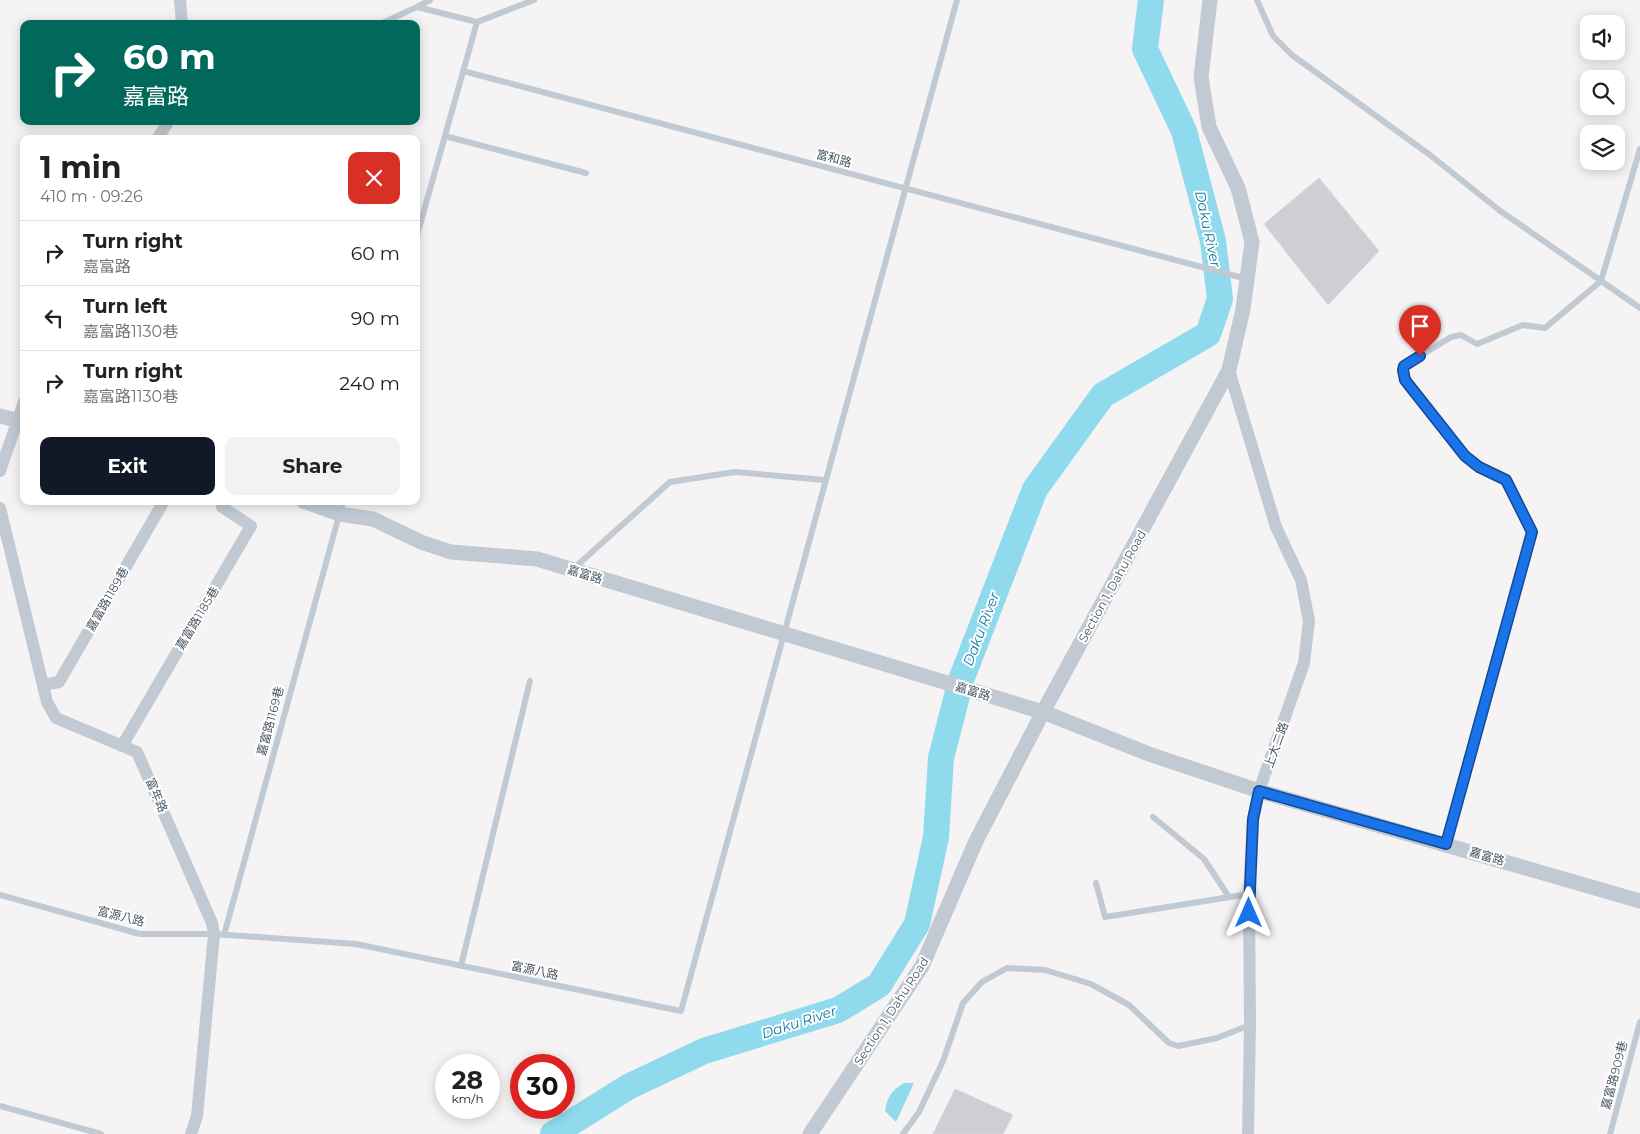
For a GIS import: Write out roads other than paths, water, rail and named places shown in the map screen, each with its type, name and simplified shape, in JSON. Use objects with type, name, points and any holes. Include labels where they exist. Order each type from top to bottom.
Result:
[{"type":"street","points":[[180,0],[182,20]]},
{"type":"street","name":"Section 1, Dahu Road","points":[[810,1134],[922,966],[976,841],[1043,712],[1229,370],[1243,309],[1241,278],[1252,242],[1238,188],[1209,127],[1201,77],[1210,0]]},
{"type":"street","name":"上大二路","points":[[1229,370],[1276,527],[1301,580],[1309,621],[1304,663],[1259,791],[1253,819],[1249,894],[1250,1026],[1248,1134]]},
{"type":"street","points":[[0,416],[20,421],[0,471]]},
{"type":"street","name":"嘉富路1189巷","points":[[43,685],[59,682],[162,505]]},
{"type":"street","name":"嘉富路1185巷","points":[[122,746],[251,526],[222,507],[223,505]]},
{"type":"street","name":"嘉富路","points":[[324,505],[341,508],[373,519],[421,542],[451,552],[537,559],[1043,712],[1149,754],[1259,791],[1640,901]]},
{"type":"street","name":"富年路","points":[[0,508],[47,702],[56,718],[137,752],[219,935],[197,1116],[191,1134]]},
{"type":"lane","points":[[389,20],[430,0]]},
{"type":"lane","points":[[417,7],[477,22],[534,0]]},
{"type":"lane","points":[[783,634],[957,0]]},
{"type":"lane","points":[[1257,0],[1273,36],[1292,55],[1430,155],[1499,210],[1640,308]]},
{"type":"lane","points":[[420,225],[477,22]]},
{"type":"lane","name":"富和路","points":[[463,70],[1241,278]]},
{"type":"lane","points":[[445,136],[586,173]]},
{"type":"lane","points":[[1446,844],[1532,532],[1506,480],[1479,467],[1465,456],[1405,380],[1404,366],[1451,337],[1461,335],[1477,344],[1523,325],[1545,328],[1601,281],[1640,149]]},
{"type":"lane","points":[[572,570],[670,482],[735,472],[825,480]]},
{"type":"lane","name":"嘉富路1169巷","points":[[219,935],[341,508]]},
{"type":"lane","name":"富源八路","points":[[0,895],[140,934],[219,935],[356,944],[681,1011],[783,634]]},
{"type":"lane","points":[[461,966],[530,681]]},
{"type":"lane","points":[[1153,817],[1204,859],[1229,897]]},
{"type":"lane","points":[[1096,883],[1105,917],[1249,894]]},
{"type":"lane","points":[[903,1134],[919,1112],[943,1061],[963,1003],[982,982],[1007,968],[1045,970],[1090,984],[1128,1005],[1169,1044],[1178,1046],[1217,1038],[1250,1026]]},
{"type":"lane","name":"嘉富路909巷","points":[[1610,1134],[1640,1022]]},
{"type":"lane","points":[[0,1106],[101,1134]]},
{"type":"water","points":[[904,1083],[914,1083],[896,1122],[885,1111],[886,1106],[891,1094]]},
{"type":"waterway","name":"Daku River","points":[[553,1134],[628,1087],[704,1051],[838,1010],[879,985],[917,924],[936,837],[941,758],[961,680],[1035,489],[1103,395],[1208,334],[1220,299],[1213,241],[1184,131],[1145,49],[1151,0]]}]
